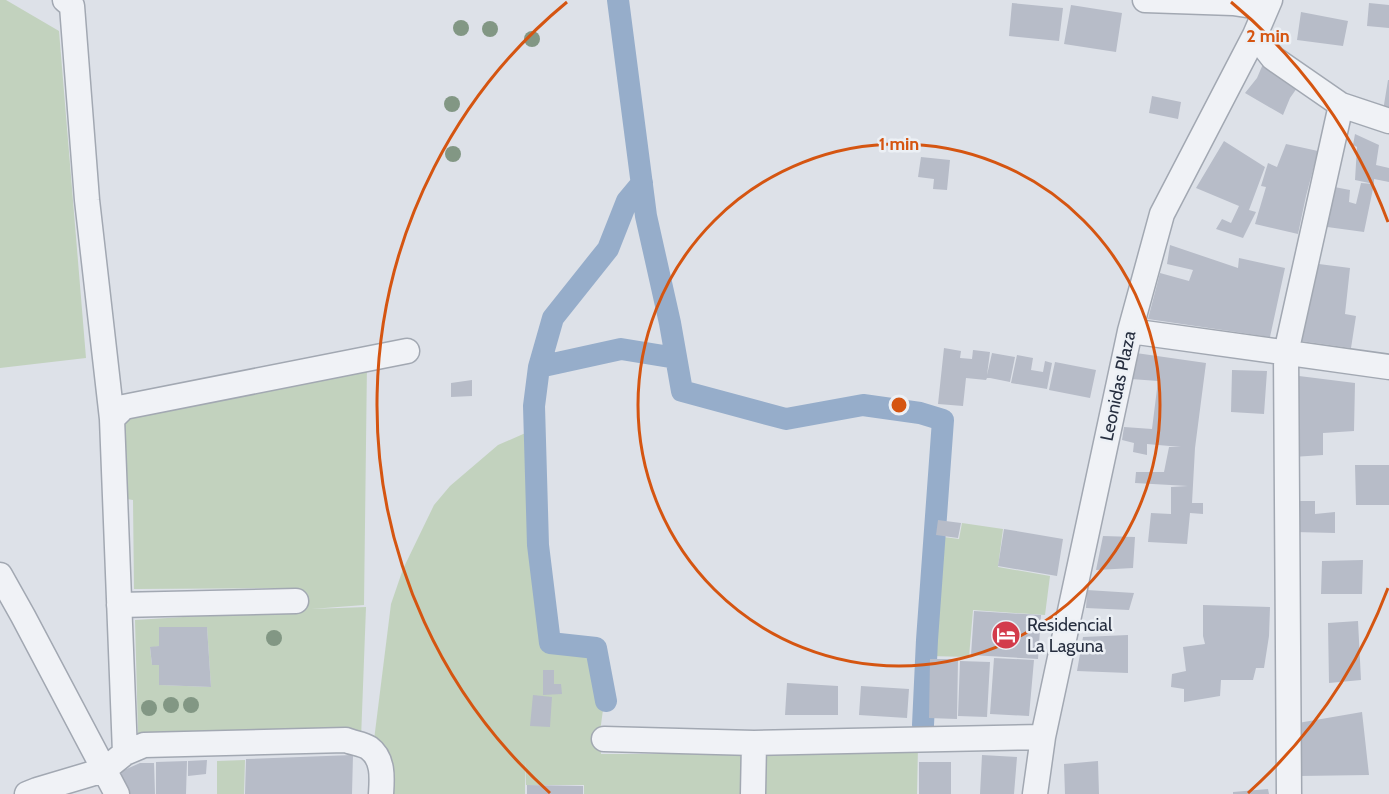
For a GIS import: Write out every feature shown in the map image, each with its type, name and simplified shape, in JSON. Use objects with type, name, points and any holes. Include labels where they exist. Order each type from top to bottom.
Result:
[{"type":"street","points":[[65,0],[72,6],[87,200],[112,419],[125,753]]},
{"type":"street","points":[[1145,0],[1268,4]]},
{"type":"street","name":"Leonidas Plaza","points":[[1035,794],[1043,737],[1130,331],[1162,214],[1255,35],[1268,4]]},
{"type":"street","points":[[1255,35],[1273,58],[1341,105],[1389,121]]},
{"type":"street","points":[[1289,794],[1286,353],[1341,105]]},
{"type":"street","points":[[1130,331],[1389,367]]},
{"type":"street","points":[[112,419],[124,407],[407,351]]},
{"type":"street","points":[[0,576],[117,794]]},
{"type":"street","points":[[119,605],[296,601]]},
{"type":"street","points":[[604,739],[754,743],[1043,737]]},
{"type":"street","points":[[27,794],[104,770],[125,753],[144,745],[346,740],[369,748],[378,758],[382,773],[381,794]]},
{"type":"street","points":[[753,794],[754,743]]},
{"type":"green space","points":[[0,0],[6,0],[59,31],[86,358],[0,368]]},
{"type":"green space","points":[[367,363],[364,605],[311,609],[366,607],[361,739],[138,734],[135,620],[297,610],[297,588],[134,589],[133,500],[120,498],[115,421]],"holes":[[[159,627],[207,627],[211,687],[160,685],[159,665],[152,665],[150,648],[159,646]]]},
{"type":"green space","points":[[530,431],[533,432],[536,545],[548,644],[596,649],[604,702],[600,732],[601,754],[747,754],[745,794],[584,794],[584,785],[526,785],[525,761],[525,794],[383,794],[373,748],[391,604],[403,569],[434,505],[450,486],[498,445]]},
{"type":"green space","points":[[962,523],[1003,529],[998,567],[1050,576],[1045,615],[973,610],[969,657],[929,656],[936,536],[959,539]]},
{"type":"green space","points":[[918,746],[917,794],[763,794],[763,747]]},
{"type":"green space","points":[[245,760],[244,794],[217,794],[217,761]]},
{"type":"building","points":[[1012,3],[1063,8],[1059,41],[1009,36]]},
{"type":"building","points":[[1369,3],[1389,5],[1389,28],[1367,26]]},
{"type":"building","points":[[1071,5],[1122,13],[1116,52],[1064,44]]},
{"type":"building","points":[[1301,12],[1348,21],[1343,46],[1297,40]]},
{"type":"building","points":[[1263,64],[1297,88],[1283,115],[1245,93],[1257,78]]},
{"type":"building","points":[[1388,80],[1389,116],[1382,117]]},
{"type":"building","points":[[1152,96],[1181,102],[1178,119],[1149,113]]},
{"type":"building","points":[[1355,134],[1379,145],[1376,165],[1389,168],[1389,182],[1374,179],[1374,184],[1355,180],[1357,147],[1353,145]]},
{"type":"building","points":[[1224,141],[1265,167],[1249,210],[1256,212],[1243,238],[1216,229],[1222,219],[1231,223],[1239,206],[1196,188]]},
{"type":"building","points":[[1286,144],[1318,151],[1298,234],[1255,224],[1266,187],[1261,186],[1268,163],[1277,167]]},
{"type":"building","points":[[921,157],[950,160],[947,190],[933,189],[934,179],[918,177]]},
{"type":"building","points":[[1361,183],[1374,184],[1364,232],[1320,226],[1329,186],[1350,190],[1349,202],[1356,204]]},
{"type":"building","points":[[1170,245],[1238,268],[1239,258],[1285,268],[1270,337],[1148,319],[1160,273],[1189,281],[1193,270],[1167,264]]},
{"type":"building","points":[[1311,263],[1350,268],[1345,314],[1356,316],[1351,348],[1294,340]]},
{"type":"building","points":[[944,348],[961,351],[960,358],[972,359],[973,350],[990,352],[987,375],[992,353],[1015,357],[1010,382],[990,378],[986,380],[966,378],[963,406],[938,404]]},
{"type":"building","points":[[1136,353],[1206,363],[1195,448],[1192,503],[1203,503],[1203,514],[1190,513],[1187,544],[1148,542],[1151,513],[1171,514],[1171,487],[1188,486],[1135,483],[1136,472],[1164,472],[1169,447],[1181,447],[1147,444],[1147,455],[1133,452],[1134,443],[1122,440],[1124,427],[1152,429],[1158,381],[1131,379]]},
{"type":"building","points":[[1017,355],[1033,358],[1031,370],[1043,372],[1045,361],[1052,363],[1047,389],[1011,383]]},
{"type":"building","points":[[1055,362],[1096,370],[1090,398],[1049,390]]},
{"type":"building","points":[[1232,370],[1267,371],[1264,414],[1231,412]]},
{"type":"building","points":[[1291,375],[1355,383],[1354,431],[1323,433],[1323,455],[1293,457]]},
{"type":"building","points":[[472,380],[472,396],[451,397],[451,383]]},
{"type":"building","points":[[1355,465],[1389,465],[1389,505],[1356,505]]},
{"type":"building","points":[[1292,501],[1315,501],[1315,514],[1335,512],[1335,533],[1295,532]]},
{"type":"building","points":[[938,520],[961,523],[958,538],[936,535]]},
{"type":"building","points":[[1004,529],[1063,539],[1057,576],[998,566]]},
{"type":"building","points":[[1103,536],[1135,537],[1133,568],[1096,570]]},
{"type":"building","points":[[1363,560],[1362,594],[1321,594],[1322,561]]},
{"type":"building","points":[[1087,590],[1134,593],[1129,610],[1086,608]]},
{"type":"building","points":[[1203,605],[1270,607],[1269,636],[1264,668],[1256,668],[1253,680],[1221,680],[1220,696],[1184,702],[1184,689],[1171,687],[1172,674],[1186,671],[1183,647],[1205,644]]},
{"type":"building","name":"Residencial La Laguna","points":[[974,611],[1041,615],[1038,659],[971,655]]},
{"type":"building","points":[[1358,621],[1361,680],[1329,683],[1328,623]]},
{"type":"building","points":[[159,627],[207,627],[211,687],[159,685],[159,665],[152,665],[150,647],[159,646]]},
{"type":"building","points":[[1128,635],[1128,673],[1077,671],[1083,637]]},
{"type":"building","points":[[994,658],[1034,660],[1029,716],[990,714]]},
{"type":"building","points":[[930,659],[958,659],[957,719],[929,718]]},
{"type":"building","points":[[960,661],[990,662],[987,717],[958,716]]},
{"type":"building","points":[[543,670],[554,670],[554,684],[561,684],[562,694],[543,695]]},
{"type":"building","points":[[787,683],[838,686],[838,715],[785,715]]},
{"type":"building","points":[[861,686],[909,689],[907,718],[859,715]]},
{"type":"building","points":[[533,695],[552,697],[550,727],[530,726]]},
{"type":"building","points":[[1362,712],[1369,775],[1299,776],[1298,723]]},
{"type":"building","points":[[353,755],[352,794],[245,794],[246,759]]},
{"type":"building","points":[[982,755],[1017,757],[1014,794],[980,794]]},
{"type":"building","points":[[207,760],[206,774],[188,776],[188,761]]},
{"type":"building","points":[[187,761],[186,794],[156,794],[156,762]]},
{"type":"building","points":[[1098,761],[1099,794],[1065,794],[1064,764]]},
{"type":"building","points":[[919,762],[951,762],[951,794],[919,794]]},
{"type":"building","points":[[140,763],[154,763],[155,794],[128,794],[128,790],[119,787],[118,774]]},
{"type":"building","points":[[527,785],[583,786],[583,794],[527,794]]},
{"type":"building","points":[[1268,789],[1269,794],[1233,794],[1233,792]]},
{"type":"waterway","points":[[618,0],[646,216],[670,323],[682,391],[786,419],[863,405],[920,413],[943,420],[923,725]]},
{"type":"waterway","points":[[539,367],[553,318],[608,249],[627,201],[642,183]]},
{"type":"waterway","points":[[606,701],[596,648],[550,643],[538,545],[534,406],[539,367],[621,349],[676,358]]},
{"type":"place","name":"Residencial La Laguna","points":[[1006,635]]}]
